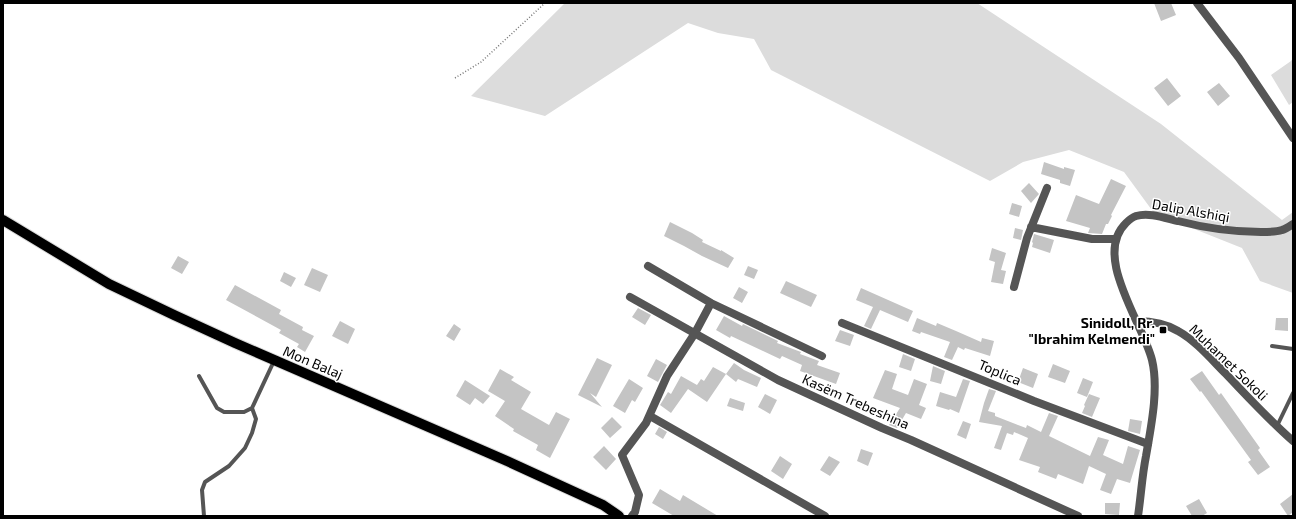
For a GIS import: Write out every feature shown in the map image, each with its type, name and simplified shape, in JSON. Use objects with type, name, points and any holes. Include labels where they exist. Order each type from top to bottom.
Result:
[{"type":"main road","name":"Mon Balaj","points":[[3,220],[109,284],[274,360],[507,461],[603,505],[619,516]]},
{"type":"street","points":[[1197,3],[1239,58],[1293,138]]},
{"type":"street","points":[[1014,287],[1027,238],[1047,188]]},
{"type":"street","name":"Dalip Alshiqi","points":[[1115,239],[1121,228],[1135,216],[1147,215],[1191,224],[1244,232],[1283,230],[1293,224]]},
{"type":"street","points":[[1031,227],[1092,239],[1115,239],[1115,258],[1118,277],[1125,300],[1137,321],[1146,342],[1152,361],[1154,381],[1148,444],[1138,516]]},
{"type":"street","points":[[648,266],[711,303],[822,356]]},
{"type":"street","name":"Kasëm Trebeshina","points":[[630,297],[784,382],[1078,516]]},
{"type":"street","points":[[632,516],[635,512],[639,495],[622,455],[643,428],[650,416],[667,376],[695,333],[711,303]]},
{"type":"street","name":"Muhamet Sokoli","points":[[1137,321],[1149,321],[1164,324],[1191,340],[1293,441]]},
{"type":"street","name":"Toplica","points":[[842,323],[1034,401],[1148,444]]},
{"type":"street","points":[[650,416],[825,516]]},
{"type":"lane","points":[[1272,346],[1293,349]]},
{"type":"lane","points":[[199,376],[217,408],[224,412],[244,412],[252,408],[274,360]]},
{"type":"lane","points":[[1277,426],[1293,393]]},
{"type":"lane","points":[[204,516],[202,490],[206,482],[229,466],[245,448],[256,419],[252,408]]},
{"type":"path","points":[[454,78],[481,62],[545,3]]},
{"type":"shaded area","points":[[565,3],[977,3],[1161,124],[1282,220],[1293,212],[1293,293],[1260,281],[1242,248],[1154,213],[1124,172],[1069,150],[1023,162],[990,181],[771,70],[754,39],[718,33],[688,23],[545,116],[471,96]]},
{"type":"shaded area","points":[[1293,58],[1293,102],[1289,105],[1271,75]]},
{"type":"building","points":[[1154,3],[1171,3],[1176,15],[1161,21]]},
{"type":"building","points":[[1167,78],[1181,96],[1168,106],[1154,88]]},
{"type":"building","points":[[1219,83],[1230,96],[1218,106],[1207,92]]},
{"type":"building","points":[[1044,162],[1064,169],[1064,167],[1075,170],[1070,186],[1060,183],[1060,180],[1041,174]]},
{"type":"building","points":[[1111,179],[1126,186],[1102,234],[1088,233],[1090,228],[1066,221],[1076,195],[1099,204]]},
{"type":"building","points":[[1029,183],[1039,194],[1031,203],[1021,191]]},
{"type":"building","points":[[1012,203],[1022,206],[1019,217],[1009,214]]},
{"type":"building","points":[[670,222],[692,233],[703,240],[702,242],[721,250],[734,258],[728,268],[664,236]]},
{"type":"building","points":[[1015,228],[1023,230],[1021,240],[1013,238]]},
{"type":"building","points":[[1034,234],[1054,240],[1050,253],[1032,247]]},
{"type":"building","points":[[992,248],[1006,253],[1001,270],[1006,271],[1003,284],[991,282],[995,262],[989,260]]},
{"type":"building","points":[[178,256],[189,262],[182,274],[171,268]]},
{"type":"building","points":[[748,266],[758,270],[754,279],[744,275]]},
{"type":"building","points":[[312,268],[328,275],[320,292],[304,285]]},
{"type":"building","points":[[284,272],[296,278],[291,287],[280,281]]},
{"type":"building","points":[[786,281],[817,295],[811,307],[780,293]]},
{"type":"building","points":[[235,285],[281,310],[279,314],[303,327],[302,330],[314,336],[305,352],[297,347],[299,344],[279,333],[281,330],[226,300]]},
{"type":"building","points":[[739,287],[748,292],[742,303],[733,298]]},
{"type":"building","points":[[861,288],[913,311],[908,322],[880,310],[871,329],[864,326],[873,307],[856,300]]},
{"type":"building","points":[[638,308],[651,315],[645,325],[632,317]]},
{"type":"building","points":[[724,316],[742,326],[743,324],[778,341],[777,343],[801,352],[800,354],[819,361],[817,365],[840,373],[836,384],[800,371],[802,365],[782,356],[780,359],[731,336],[730,338],[716,330]]},
{"type":"building","points":[[917,318],[936,326],[937,323],[981,342],[982,338],[994,341],[990,356],[965,348],[964,350],[958,347],[952,360],[944,357],[950,342],[921,332],[920,334],[912,331]]},
{"type":"building","points":[[1276,318],[1288,318],[1288,331],[1275,330]]},
{"type":"building","points":[[340,321],[355,329],[348,344],[332,336]]},
{"type":"building","points":[[454,324],[461,329],[454,341],[446,336]]},
{"type":"building","points":[[840,330],[854,335],[850,346],[835,341]]},
{"type":"building","points":[[903,354],[915,359],[911,371],[899,367]]},
{"type":"building","points":[[597,358],[612,365],[596,397],[590,393],[602,407],[578,395]]},
{"type":"building","points":[[656,359],[667,365],[658,382],[647,376]]},
{"type":"building","points":[[734,363],[744,370],[761,378],[757,387],[738,379],[736,382],[726,374]]},
{"type":"building","points":[[1053,364],[1070,371],[1065,383],[1048,377]]},
{"type":"building","points":[[933,366],[945,371],[941,384],[930,381]]},
{"type":"building","points":[[713,367],[726,374],[707,402],[688,389],[671,413],[660,405],[668,392],[671,394],[681,376],[697,385],[701,379],[704,381]]},
{"type":"building","points":[[1023,368],[1038,374],[1033,388],[1018,382]]},
{"type":"building","points":[[500,369],[514,377],[511,380],[531,392],[521,409],[549,425],[556,412],[570,419],[550,458],[536,450],[538,445],[513,431],[514,429],[495,416],[505,401],[488,391]]},
{"type":"building","points":[[885,370],[897,374],[892,389],[908,395],[914,379],[927,384],[919,405],[926,408],[921,419],[906,413],[897,428],[889,425],[900,408],[873,398]]},
{"type":"building","points":[[1202,371],[1219,395],[1221,393],[1260,448],[1258,450],[1270,467],[1258,475],[1248,462],[1251,460],[1201,391],[1200,392],[1190,379]]},
{"type":"building","points":[[1083,378],[1093,382],[1087,397],[1077,393]]},
{"type":"building","points":[[629,379],[643,388],[635,402],[632,400],[625,413],[613,406]]},
{"type":"building","points":[[963,379],[970,381],[959,413],[950,409],[936,406],[940,392],[956,397]]},
{"type":"building","points":[[465,380],[490,396],[483,404],[475,398],[470,405],[456,396]]},
{"type":"building","points":[[989,389],[996,391],[988,411],[995,413],[995,416],[1026,428],[1027,425],[1041,432],[1049,413],[1058,416],[1049,436],[1090,456],[1098,437],[1109,440],[1103,455],[1123,464],[1128,446],[1140,450],[1130,483],[1117,479],[1111,494],[1100,490],[1106,474],[1089,466],[1083,484],[1058,474],[1056,479],[1038,472],[1040,467],[1019,460],[1028,438],[1014,432],[1013,435],[1007,433],[1001,450],[994,448],[1002,426],[979,422]]},
{"type":"building","points":[[765,394],[777,400],[770,414],[758,407]]},
{"type":"building","points":[[1089,394],[1100,398],[1092,417],[1082,413]]},
{"type":"building","points":[[730,398],[745,403],[743,411],[727,406]]},
{"type":"building","points":[[612,417],[622,427],[610,438],[601,428]]},
{"type":"building","points":[[1130,419],[1142,421],[1140,434],[1128,431]]},
{"type":"building","points":[[963,421],[971,424],[966,439],[957,435]]},
{"type":"building","points":[[659,427],[667,432],[663,439],[655,434]]},
{"type":"building","points":[[604,446],[616,459],[606,470],[593,457]]},
{"type":"building","points":[[861,449],[873,453],[868,466],[857,461]]},
{"type":"building","points":[[780,456],[792,464],[783,479],[771,471]]},
{"type":"building","points":[[829,456],[840,462],[830,476],[820,470]]},
{"type":"building","points":[[660,489],[680,501],[683,495],[718,516],[674,516],[652,503]]},
{"type":"building","points":[[1293,494],[1293,512],[1288,516],[1280,504]]},
{"type":"building","points":[[1199,499],[1207,513],[1202,516],[1192,516],[1186,506]]},
{"type":"building","points":[[1105,503],[1120,503],[1119,515],[1105,514]]},
{"type":"place","name":"Sinidoll, Rr. \"Ibrahim Kelmendi\"","points":[[1163,330]]}]
